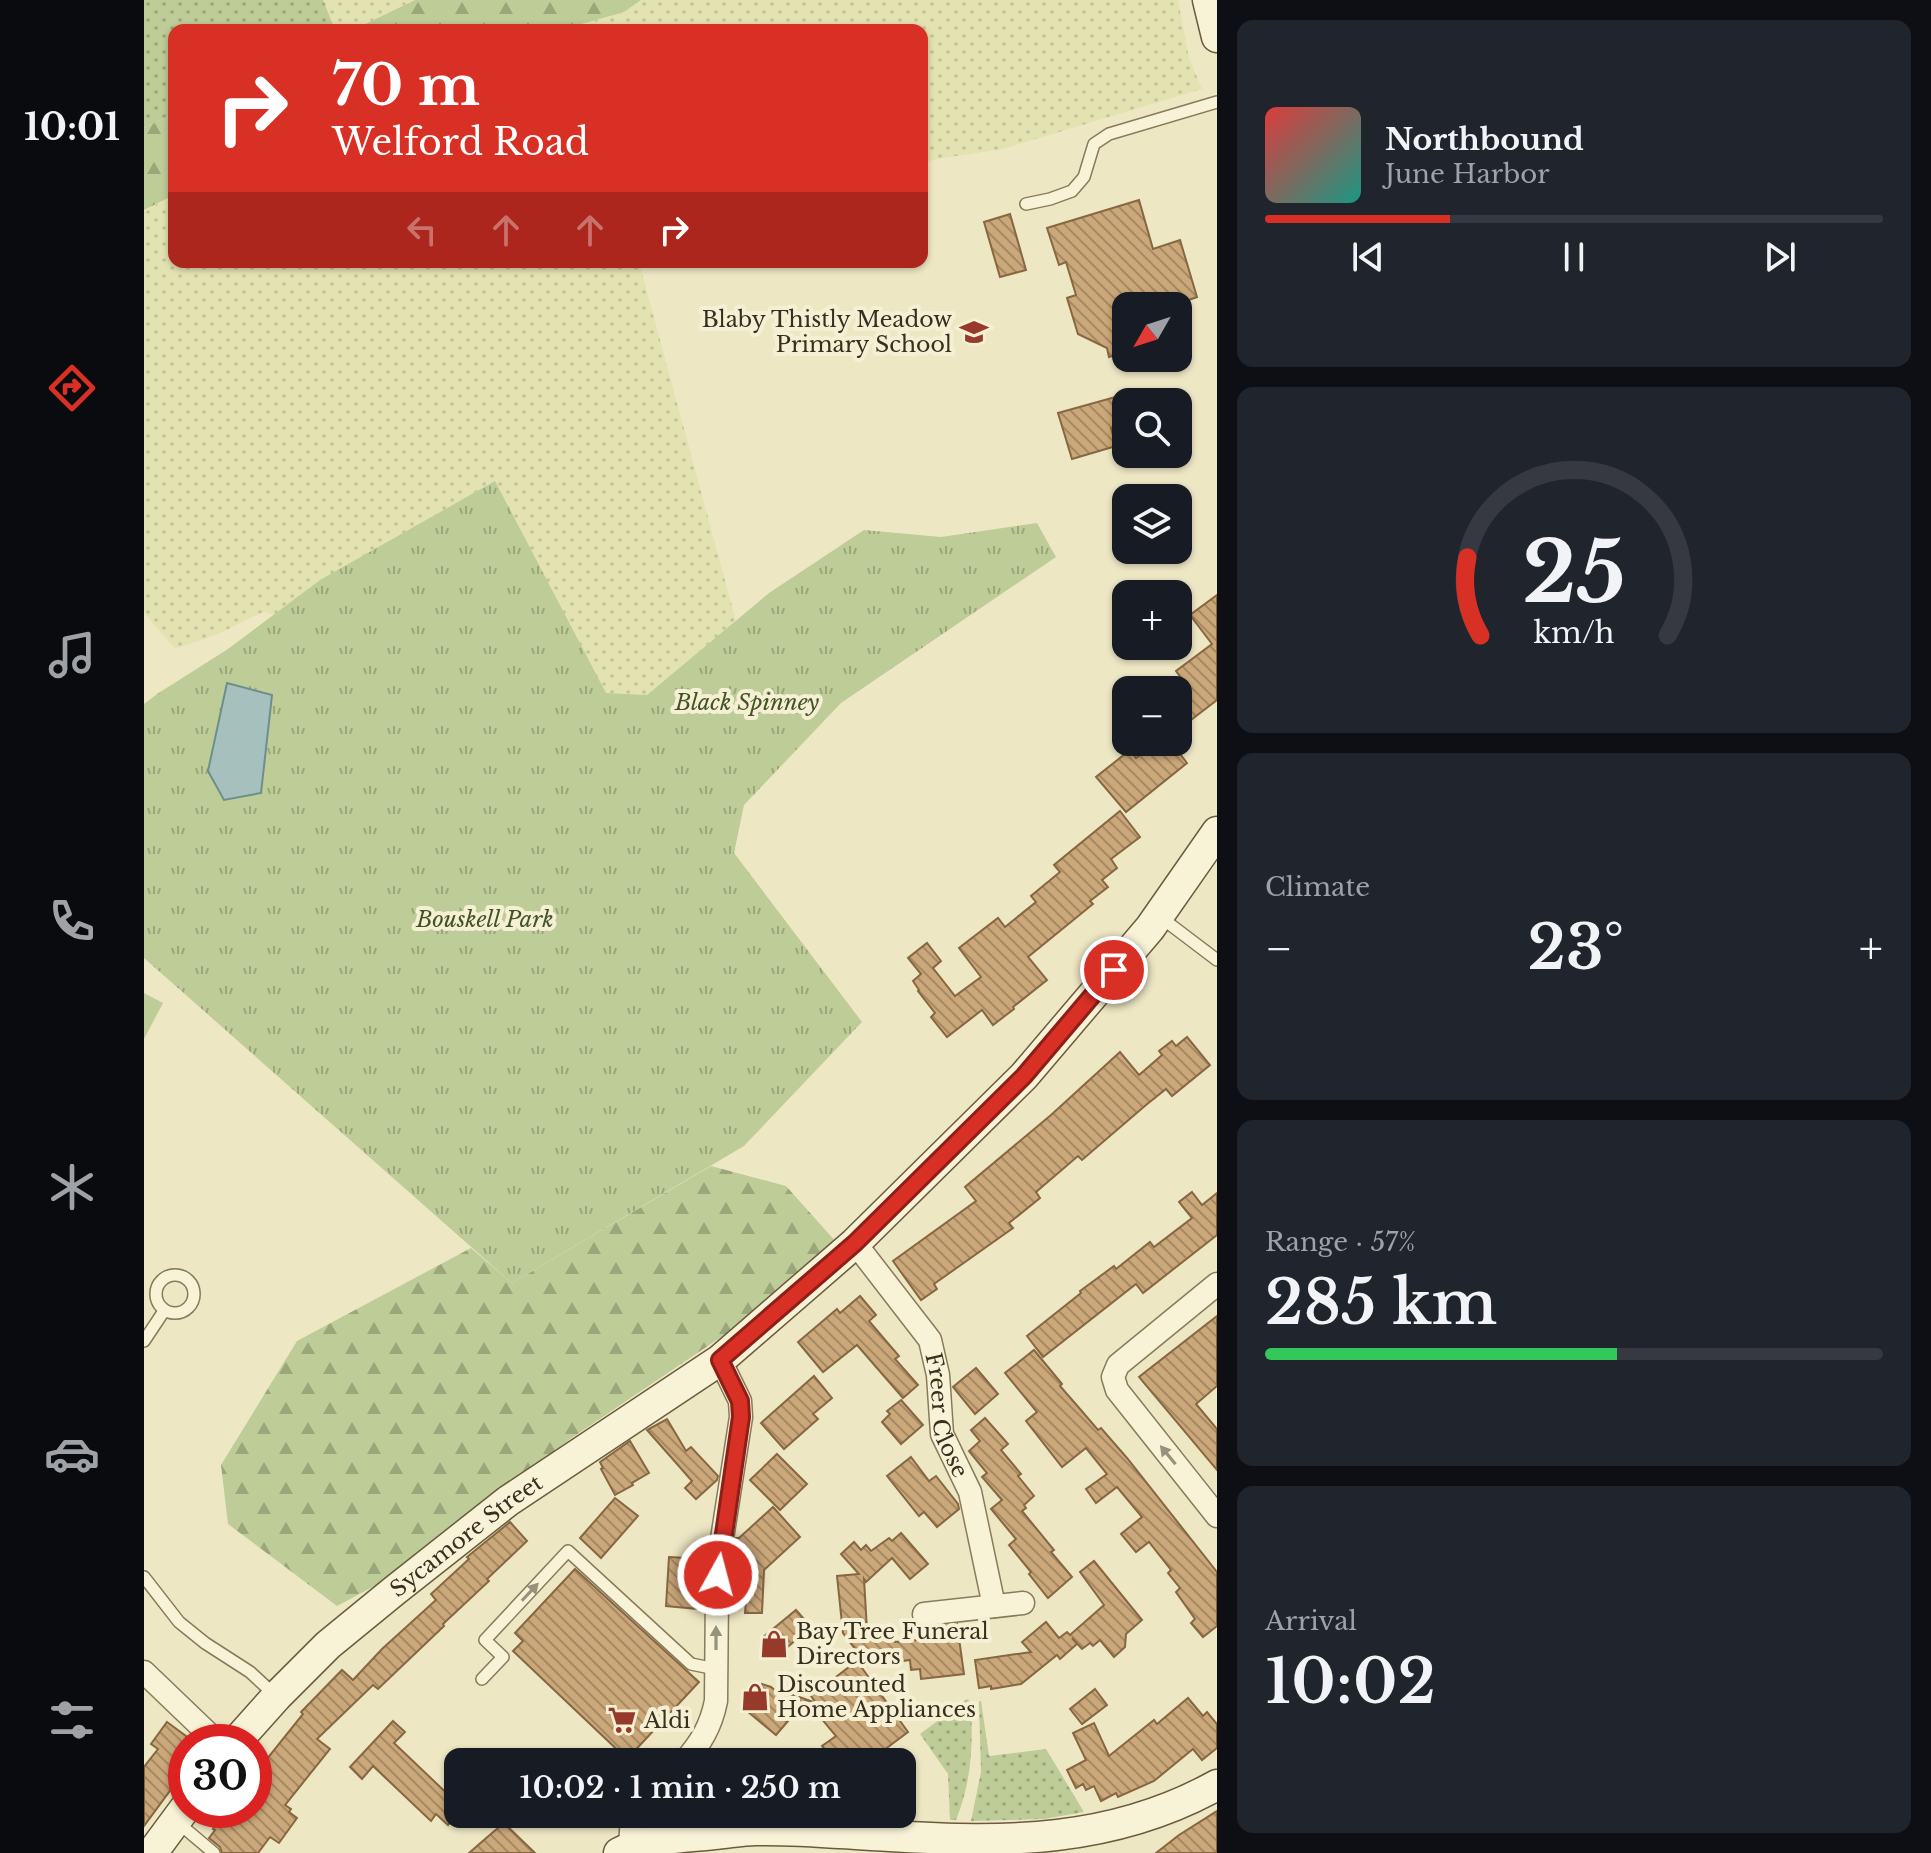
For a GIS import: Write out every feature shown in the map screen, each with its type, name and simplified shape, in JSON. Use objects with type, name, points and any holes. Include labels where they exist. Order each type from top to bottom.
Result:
[{"type":"street","points":[[1208,0],[1217,37]]},
{"type":"street","name":"Sycamore Street","points":[[252,1724],[328,1645],[508,1501],[720,1360],[855,1243],[1024,1076],[1159,916],[1217,832]]},
{"type":"street","name":"Freer Close","points":[[855,1243],[930,1340],[938,1375],[942,1434],[970,1492],[994,1606]]},
{"type":"street","points":[[1217,1284],[1118,1365],[1113,1377],[1117,1390],[1217,1516]]},
{"type":"street","points":[[695,1748],[706,1734],[716,1701],[719,1558],[741,1417],[740,1401],[720,1360]]},
{"type":"street","points":[[924,1614],[1023,1603]]},
{"type":"street","points":[[144,1672],[198,1724]]},
{"type":"street","points":[[629,1828],[625,1850],[657,1839],[709,1839],[753,1830],[981,1846],[1122,1824],[1170,1809],[1217,1785]]},
{"type":"street","points":[[152,1853],[171,1828]]},
{"type":"lane","points":[[1026,204],[1072,191],[1084,177],[1094,144],[1109,134],[1217,102]]},
{"type":"lane","points":[[1159,916],[1217,960]]},
{"type":"lane","points":[[144,1341],[164,1311]]},
{"type":"lane","points":[[482,1679],[503,1657],[485,1640],[568,1551],[691,1664],[716,1669]]},
{"type":"lane","points":[[144,1577],[179,1622],[250,1672],[277,1696]]},
{"type":"lane","points":[[193,1828],[214,1853]]},
{"type":"green space","points":[[144,0],[323,0],[333,24],[168,24],[168,117],[144,128]]},
{"type":"green space","points":[[323,0],[415,0],[365,24],[333,24]]},
{"type":"green space","points":[[415,0],[641,0],[624,12],[582,24],[365,24]]},
{"type":"green space","points":[[641,0],[1178,0],[1189,58],[1202,89],[1003,149],[928,161],[928,24],[582,24],[624,12]]},
{"type":"green space","points":[[168,117],[168,198],[144,210],[144,128]]},
{"type":"green space","points":[[168,198],[168,268],[641,268],[736,621],[647,695],[606,693],[263,612],[216,635],[175,649],[144,613],[144,211]]},
{"type":"green space","name":"Bouskell Park","points":[[495,481],[606,693],[647,695],[769,593],[864,530],[941,537],[1037,523],[1056,557],[841,703],[744,805],[734,853],[862,1022],[744,1146],[512,1283],[144,958],[144,704],[228,649],[320,580]]},
{"type":"green space","points":[[144,993],[163,1003],[144,1039]]},
{"type":"green space","points":[[711,1166],[786,1186],[837,1243],[727,1333],[573,1437],[380,1583],[337,1606],[228,1524],[221,1465],[297,1341],[471,1248],[512,1283]]},
{"type":"green space","points":[[967,1699],[971,1702],[972,1718],[968,1776],[956,1820],[950,1820],[948,1774],[920,1734]]},
{"type":"green space","points":[[981,1701],[989,1756],[1046,1749],[1084,1812],[1044,1819],[971,1821],[981,1772]]},
{"type":"water","points":[[227,683],[272,695],[261,793],[224,800],[208,771]]},
{"type":"building","points":[[1139,200],[1153,249],[1180,240],[1197,297],[1192,299],[1192,292],[1112,292],[1112,356],[1109,357],[1107,348],[1078,334],[1067,298],[1076,295],[1066,262],[1059,265],[1047,228]]},
{"type":"building","points":[[1010,214],[1026,270],[1000,277],[984,222]]},
{"type":"building","points":[[1112,398],[1112,447],[1072,459],[1058,413]]},
{"type":"building","points":[[1217,595],[1217,700],[1192,719],[1192,676],[1180,676],[1176,671],[1212,644],[1192,614]]},
{"type":"building","points":[[1122,756],[1182,756],[1187,763],[1126,812],[1096,777]]},
{"type":"building","points":[[1120,811],[1140,837],[1111,859],[1117,868],[1102,880],[1108,887],[1090,901],[1093,904],[1028,957],[1047,980],[993,1025],[982,1010],[947,1037],[931,1017],[935,1013],[913,981],[921,974],[908,958],[927,943],[941,961],[933,968],[955,996],[981,977],[959,948],[998,918],[1005,927],[1036,902],[1031,896],[1060,872],[1054,865]]},
{"type":"building","points":[[1187,1037],[1210,1065],[1172,1096],[1166,1089],[1082,1160],[1078,1156],[1036,1192],[1040,1198],[1009,1223],[1013,1228],[934,1284],[937,1289],[921,1300],[893,1261],[976,1201],[965,1187],[1120,1052],[1139,1075],[1162,1055],[1159,1051],[1172,1041],[1176,1046]]},
{"type":"building","points":[[1192,1192],[1202,1205],[1217,1193],[1217,1235],[1143,1293],[1136,1284],[1043,1357],[1027,1336],[1114,1266],[1116,1269],[1150,1242],[1154,1247],[1192,1218],[1179,1202]]},
{"type":"building","points":[[860,1296],[876,1315],[869,1321],[899,1356],[895,1359],[918,1385],[903,1398],[857,1345],[823,1372],[798,1342],[837,1309],[840,1313]]},
{"type":"building","points":[[1217,1316],[1217,1386],[1196,1404],[1217,1429],[1217,1470],[1139,1377]]},
{"type":"building","points":[[1034,1350],[1062,1384],[1060,1386],[1127,1458],[1217,1572],[1217,1626],[1203,1637],[1191,1623],[1195,1619],[1176,1592],[1180,1588],[1168,1573],[1171,1570],[1149,1542],[1136,1552],[1121,1534],[1142,1517],[1117,1487],[1096,1503],[1086,1489],[1107,1474],[1086,1448],[1062,1467],[1026,1421],[1037,1412],[1005,1373]]},
{"type":"building","points":[[976,1368],[998,1394],[975,1414],[953,1387]]},
{"type":"building","points":[[814,1376],[832,1398],[813,1414],[818,1419],[784,1449],[761,1423]]},
{"type":"building","points":[[901,1400],[923,1425],[901,1444],[882,1422],[890,1414],[887,1411]]},
{"type":"building","points":[[985,1418],[1008,1444],[1001,1450],[1034,1496],[1022,1511],[1072,1577],[1048,1598],[1009,1545],[1016,1539],[991,1509],[1002,1500],[982,1477],[987,1473],[969,1451],[980,1441],[971,1430]]},
{"type":"building","points":[[667,1419],[686,1451],[691,1447],[718,1476],[696,1499],[685,1488],[692,1481],[647,1430]]},
{"type":"building","points":[[630,1441],[649,1473],[615,1495],[600,1462]]},
{"type":"building","points":[[777,1454],[807,1484],[780,1510],[750,1480]]},
{"type":"building","points":[[911,1457],[929,1481],[936,1476],[958,1504],[959,1509],[937,1527],[924,1512],[919,1516],[887,1476]]},
{"type":"building","points":[[615,1498],[638,1516],[601,1558],[580,1538]]},
{"type":"building","points":[[773,1507],[800,1537],[764,1570],[762,1613],[745,1613],[746,1601],[731,1600],[736,1538]]},
{"type":"building","points":[[510,1522],[527,1541],[378,1689],[373,1685],[317,1739],[330,1749],[285,1805],[297,1818],[279,1843],[270,1837],[258,1853],[222,1853],[220,1847],[209,1838],[214,1828],[272,1828],[272,1753],[303,1714],[301,1712],[342,1670],[353,1680],[436,1600],[431,1594],[469,1559],[467,1557]]},
{"type":"building","points":[[901,1533],[928,1564],[910,1579],[892,1558],[866,1582],[864,1579],[867,1630],[893,1627],[895,1642],[939,1638],[937,1627],[957,1624],[964,1674],[921,1679],[920,1669],[911,1670],[910,1660],[868,1666],[843,1633],[837,1576],[859,1574],[841,1554],[854,1542],[861,1550],[866,1545],[871,1551]]},
{"type":"building","points":[[669,1557],[705,1559],[703,1598],[698,1598],[697,1609],[666,1606]]},
{"type":"building","points":[[1094,1561],[1142,1620],[1126,1634],[1125,1647],[1114,1657],[1100,1640],[1082,1649],[1072,1638],[1077,1644],[1060,1659],[1057,1655],[1021,1684],[979,1688],[975,1660],[1031,1652],[1022,1642],[1046,1622],[1059,1638],[1067,1632],[1070,1635],[1104,1605],[1080,1572]]},
{"type":"building","points":[[575,1569],[699,1682],[637,1748],[615,1748],[513,1651],[523,1641],[515,1633]]},
{"type":"building","points":[[796,1610],[811,1627],[777,1656],[762,1638]]},
{"type":"building","points":[[857,1661],[908,1732],[887,1748],[824,1748],[822,1746],[836,1736],[806,1700],[776,1735],[742,1707],[762,1684],[783,1697],[788,1693],[816,1703],[811,1696]]},
{"type":"building","points":[[1095,1689],[1107,1705],[1082,1724],[1070,1709]]},
{"type":"building","points":[[1188,1698],[1203,1716],[1207,1712],[1217,1724],[1217,1748],[1202,1760],[1193,1749],[1154,1781],[1118,1797],[1116,1793],[1101,1801],[1094,1786],[1086,1790],[1083,1784],[1076,1788],[1067,1770],[1086,1760],[1073,1733],[1094,1723],[1109,1756],[1154,1720],[1157,1724]]},
{"type":"building","points":[[393,1721],[405,1732],[394,1743],[444,1791],[444,1821],[436,1814],[431,1821],[373,1766],[362,1779],[350,1767]]},
{"type":"building","points":[[167,1722],[170,1724],[168,1793],[144,1826],[144,1767],[158,1749],[151,1744]]},
{"type":"building","points":[[1217,1811],[1217,1853],[1156,1853],[1179,1835]]},
{"type":"building","points":[[498,1828],[509,1828],[535,1853],[469,1853]]},
{"type":"place","name":"Blaby Thistly Meadow Primary School","points":[[974,332]]},
{"type":"place","name":"Bay Tree Funeral Directors","points":[[774,1644]]},
{"type":"place","name":"Discounted Home Appliances","points":[[755,1697]]},
{"type":"place","name":"Aldi","points":[[622,1720]]},
{"type":"route","points":[[718,1575],[741,1417],[740,1401],[720,1360],[855,1243],[1024,1076],[1114,970]]},
{"type":"park label","name":"Black Spinney","points":[[747,702]]}]
